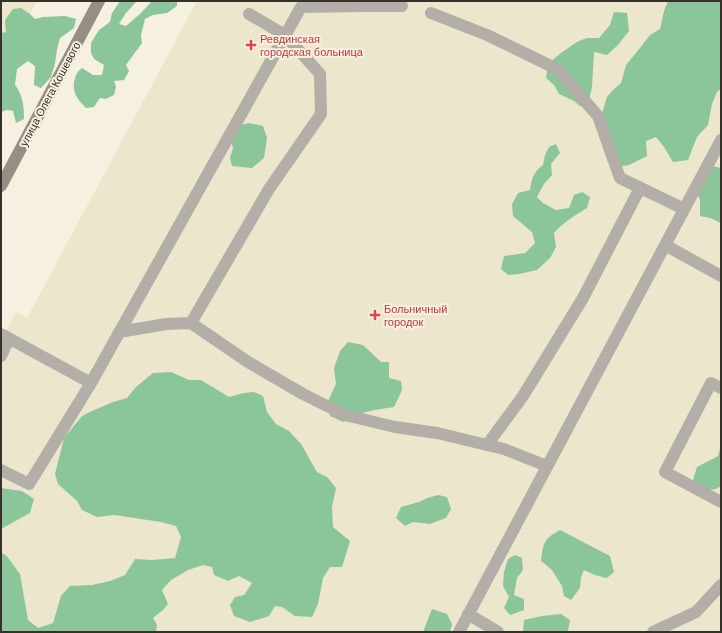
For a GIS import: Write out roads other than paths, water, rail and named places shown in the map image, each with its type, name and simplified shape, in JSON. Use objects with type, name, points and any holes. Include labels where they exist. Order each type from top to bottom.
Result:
[{"type":"street","name":"улица Олега Кошевого","points":[[1,186],[99,1]]},
{"type":"lane","points":[[1,470],[29,484],[91,383],[301,7],[402,6]]},
{"type":"lane","points":[[431,13],[487,35],[557,69],[598,116],[620,178],[684,209]]},
{"type":"lane","points":[[191,323],[269,189],[321,114],[320,74],[285,35],[249,14]]},
{"type":"lane","points":[[459,632],[721,140]]},
{"type":"lane","points":[[486,445],[523,396],[583,298],[640,188]]},
{"type":"lane","points":[[665,246],[721,276]]},
{"type":"lane","points":[[119,332],[166,324],[191,323],[248,362],[303,394],[345,415],[395,427],[437,433],[504,449],[547,466]]},
{"type":"lane","points":[[1,356],[5,337],[91,383]]},
{"type":"lane","points":[[721,388],[711,383],[665,472],[721,502]]},
{"type":"lane","points":[[653,632],[696,612],[721,585]]},
{"type":"lane","points":[[468,614],[498,632]]},
{"type":"place","name":"Ревдинская городская больница","points":[[251,45]]},
{"type":"place","name":"Больничный городок","points":[[375,315]]}]
